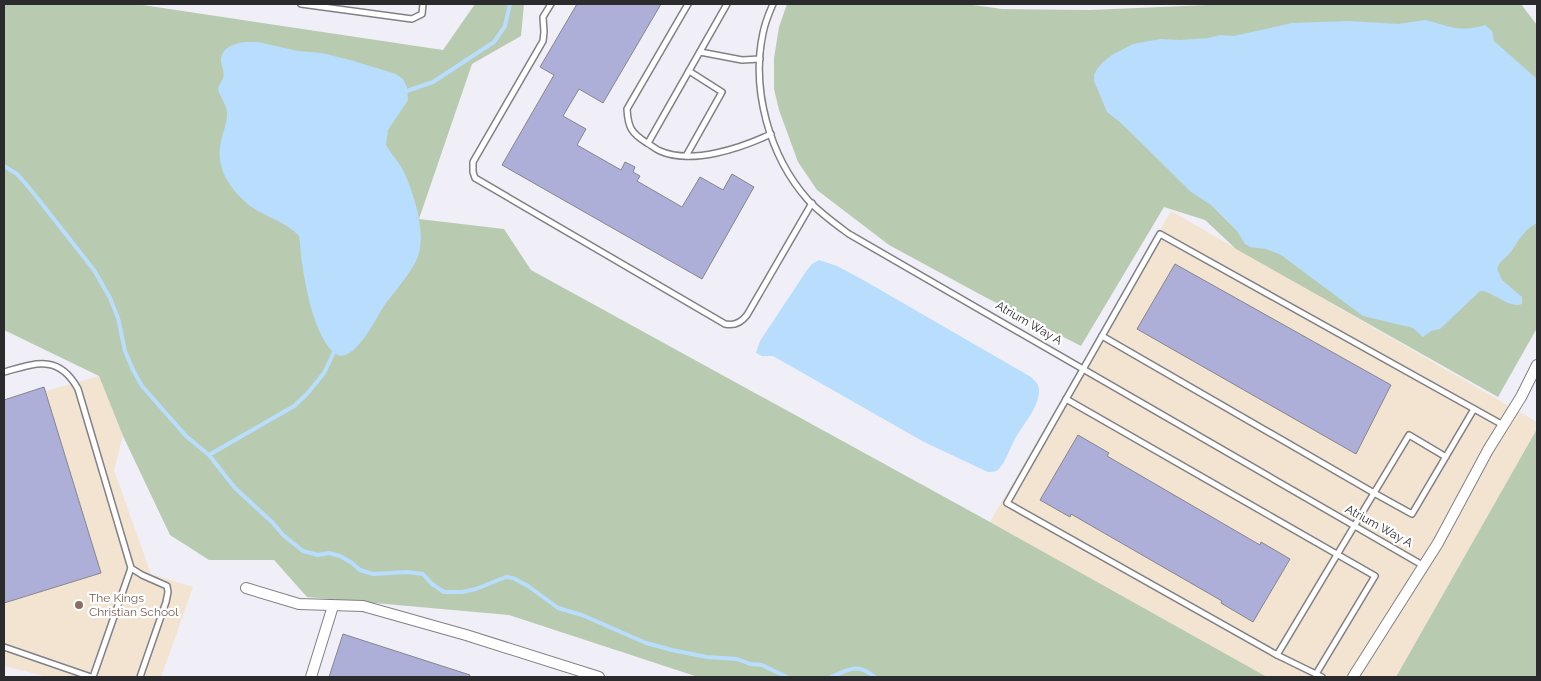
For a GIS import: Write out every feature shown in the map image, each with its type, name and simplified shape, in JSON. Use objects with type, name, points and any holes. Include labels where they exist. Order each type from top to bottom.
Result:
[{"type":"street","points":[[1354,677],[1459,507],[1537,365]]},
{"type":"street","points":[[246,588],[298,604],[363,606],[466,635],[599,677]]},
{"type":"street","points":[[310,677],[333,606]]},
{"type":"lane","points":[[301,4],[412,19],[422,14],[424,4]]},
{"type":"lane","points":[[551,4],[543,18],[543,41],[473,162],[475,178],[724,324],[730,325],[744,320],[812,203]]},
{"type":"lane","points":[[688,4],[627,109],[628,124],[639,138],[660,151],[691,157],[755,142],[771,134]]},
{"type":"lane","points":[[648,143],[727,4]]},
{"type":"lane","name":"Atrium Way A","points":[[773,4],[763,32],[760,59],[761,90],[771,134],[781,161],[795,183],[829,219],[848,234],[1424,566]]},
{"type":"lane","points":[[700,52],[742,60],[760,59]]},
{"type":"lane","points":[[686,156],[722,92],[689,71]]},
{"type":"lane","points":[[1322,677],[1277,655],[1007,503],[1160,234],[1503,425]]},
{"type":"lane","points":[[1102,336],[1412,514],[1474,409]]},
{"type":"lane","points":[[4,372],[37,363],[56,364],[71,376],[78,389],[131,568],[92,677],[4,647]]},
{"type":"lane","points":[[1066,398],[1375,576],[1316,674]]},
{"type":"lane","points":[[1277,655],[1409,434],[1446,457]]},
{"type":"lane","points":[[131,568],[142,576],[167,586],[168,592],[140,677]]},
{"type":"shaded area","points":[[1171,211],[1537,422],[1537,429],[1396,677],[1267,677],[990,522]]},
{"type":"shaded area","points":[[99,376],[123,436],[114,470],[151,574],[193,587],[161,677],[48,677],[4,666],[4,403]]},
{"type":"green space","points":[[4,4],[136,4],[443,50],[475,4],[524,4],[521,36],[472,64],[419,219],[504,229],[531,270],[990,522],[1267,677],[698,677],[509,615],[307,597],[274,560],[209,560],[170,535],[123,436],[99,376],[4,330]]},
{"type":"green space","points":[[787,4],[966,4],[1002,9],[1090,10],[1231,4],[1521,4],[1537,25],[1537,328],[1498,397],[1236,249],[1205,220],[1164,207],[1081,346],[889,245],[817,190],[798,162],[779,110],[774,89],[774,58],[779,27]]},
{"type":"green space","points":[[1537,429],[1537,677],[1396,677]]},
{"type":"water","points":[[1425,20],[1461,29],[1485,25],[1492,31],[1494,41],[1537,79],[1537,223],[1525,232],[1497,269],[1502,280],[1522,297],[1522,304],[1512,304],[1480,291],[1440,329],[1431,331],[1423,337],[1413,328],[1363,316],[1281,255],[1245,244],[1237,231],[1211,205],[1191,192],[1121,123],[1107,112],[1094,81],[1097,69],[1112,55],[1133,44],[1160,39],[1180,40],[1209,38],[1220,35],[1234,36],[1292,23],[1349,21],[1398,24]]},
{"type":"water","points":[[246,42],[258,42],[298,51],[322,53],[350,60],[396,74],[403,79],[407,87],[408,100],[388,130],[386,145],[403,170],[414,198],[419,219],[420,248],[411,270],[384,306],[363,340],[348,354],[340,356],[333,352],[326,344],[316,322],[301,260],[299,236],[282,223],[250,206],[237,194],[223,173],[220,147],[227,114],[218,89],[224,76],[221,57],[229,47]]},
{"type":"water","points":[[819,260],[837,266],[865,281],[1035,381],[1039,390],[1036,405],[999,469],[988,472],[924,442],[773,356],[762,356],[756,353],[760,341],[807,270]]},
{"type":"building","points":[[577,4],[661,4],[603,103],[579,89],[563,116],[586,129],[577,145],[621,170],[625,162],[635,167],[633,172],[640,176],[637,181],[682,207],[700,177],[723,190],[732,174],[754,187],[702,279],[502,165],[554,75],[540,67]]},
{"type":"building","points":[[1175,264],[1391,385],[1356,454],[1137,329]]},
{"type":"building","points":[[44,387],[101,573],[4,603],[4,400]]},
{"type":"building","points":[[1078,435],[1109,453],[1107,456],[1260,545],[1261,542],[1290,559],[1253,622],[1221,603],[1222,601],[1071,514],[1070,517],[1040,500]]},
{"type":"building","points":[[343,634],[470,675],[469,677],[329,677]]},
{"type":"waterway","points":[[404,92],[433,82],[494,42],[505,26],[510,4]]},
{"type":"waterway","points":[[4,166],[17,174],[31,190],[94,270],[110,298],[118,318],[125,351],[142,386],[186,436],[209,455],[235,488],[273,523],[283,535],[303,551],[318,555],[329,553],[340,556],[360,570],[373,574],[407,572],[423,574],[432,584],[444,592],[462,592],[476,589],[506,577],[513,578],[528,586],[558,608],[582,615],[646,643],[707,657],[737,659],[750,664],[762,665],[787,677]]},
{"type":"waterway","points":[[209,455],[294,406],[307,394],[324,373],[335,350]]},
{"type":"waterway","points":[[831,677],[853,669],[863,670],[875,677]]},
{"type":"place","name":"The Kings Christian School","points":[[79,605]]}]
